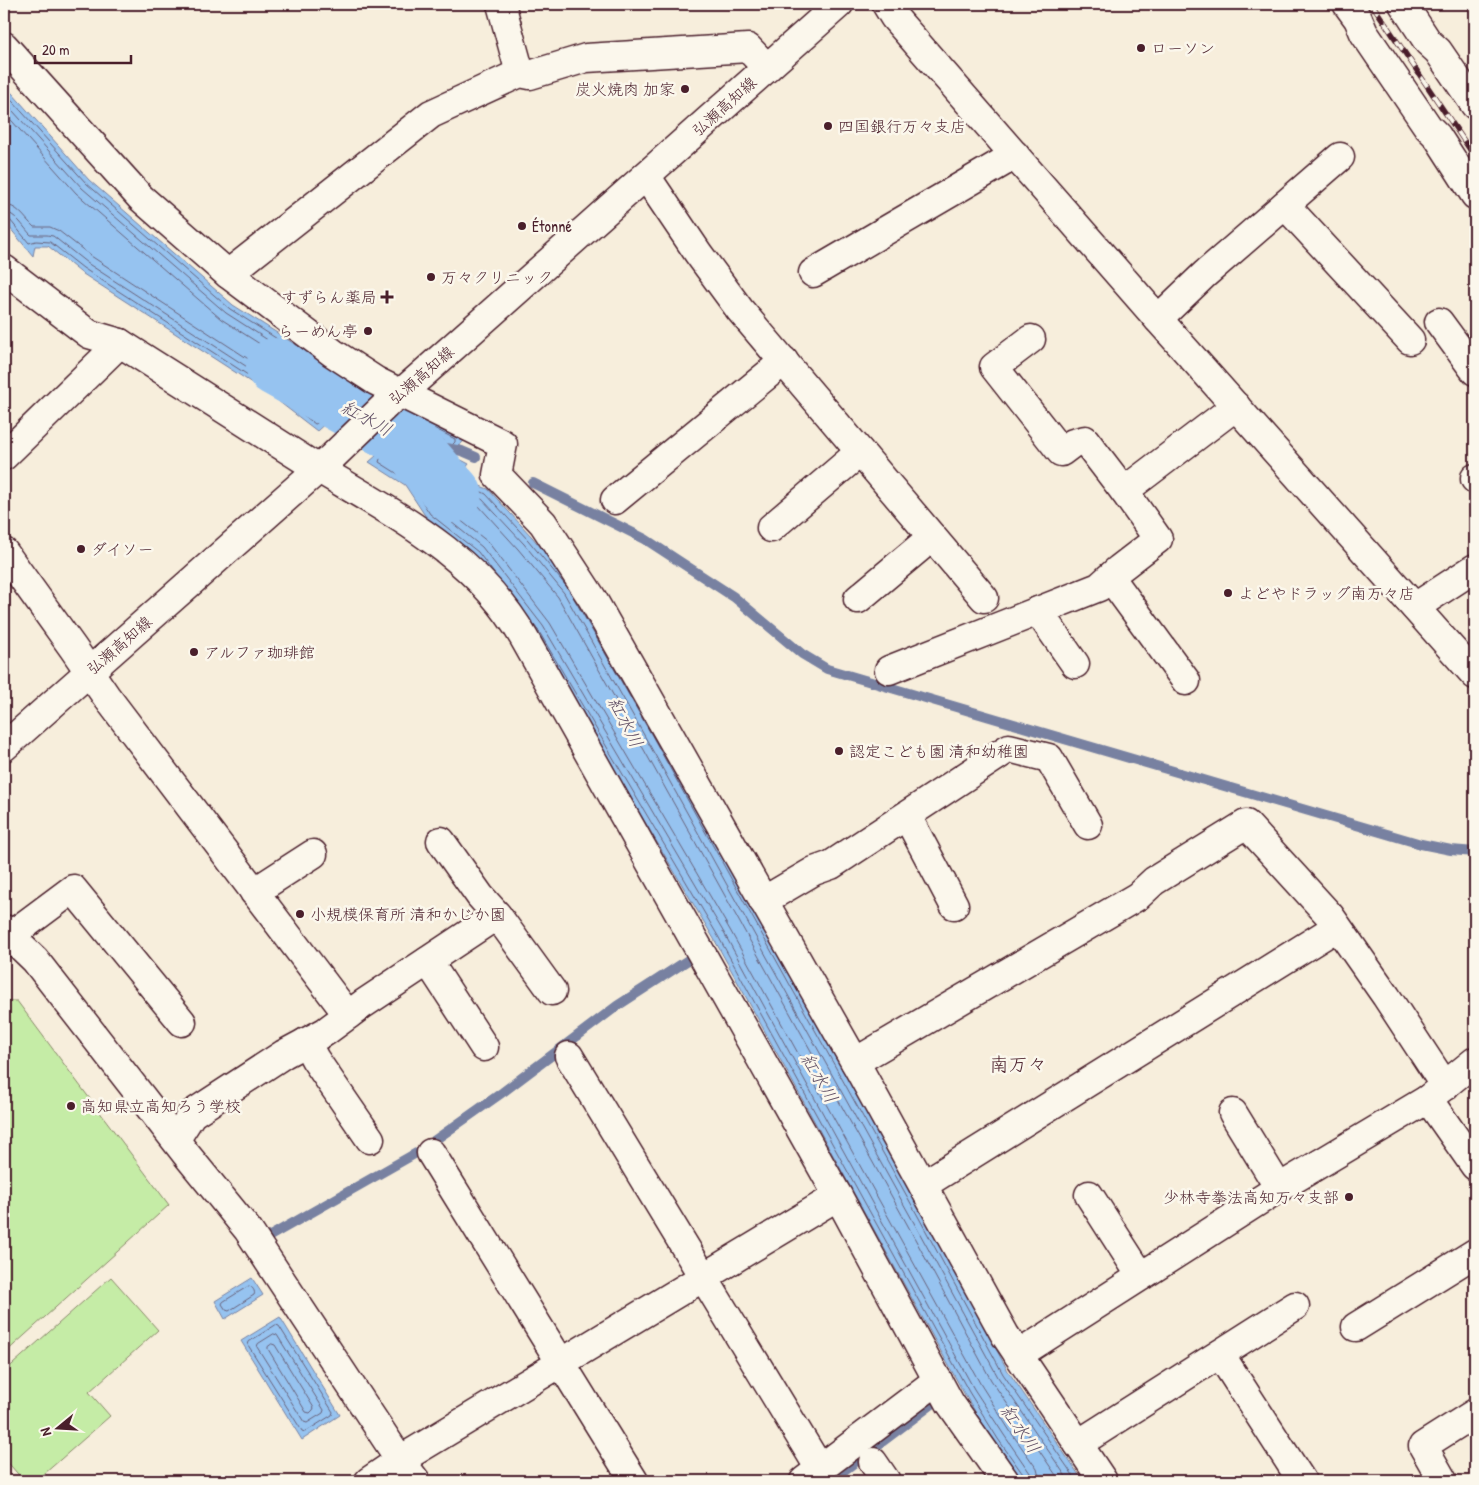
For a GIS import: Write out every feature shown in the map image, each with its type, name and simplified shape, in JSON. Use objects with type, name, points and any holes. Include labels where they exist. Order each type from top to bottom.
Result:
[{"type":"street","points":[[501,4],[520,73]]},
{"type":"street","name":"弘瀬高知線","points":[[4,747],[839,4]]},
{"type":"street","points":[[886,4],[894,16],[1158,319],[1475,675]]},
{"type":"street","points":[[1348,4],[1358,19],[1364,33],[1428,127],[1437,136],[1475,195]]},
{"type":"street","points":[[1403,4],[1428,42],[1438,51],[1475,105]]},
{"type":"street","points":[[4,46],[141,198],[228,274],[333,353],[376,381],[395,398],[503,444],[497,475],[543,523],[592,598],[855,1062],[1005,1335],[1103,1481]]},
{"type":"street","points":[[228,274],[431,114],[520,73],[530,75],[586,58],[748,48],[768,68]]},
{"type":"street","points":[[813,274],[1015,155]]},
{"type":"street","points":[[1158,319],[1205,274],[1340,157]]},
{"type":"street","points":[[646,176],[698,253],[740,310],[984,598]]},
{"type":"street","points":[[1285,205],[1410,340]]},
{"type":"street","points":[[4,269],[89,334],[120,343],[325,463],[437,542],[475,574],[506,610],[524,638],[838,1196],[950,1403],[1005,1481]]},
{"type":"street","points":[[1438,322],[1475,371]]},
{"type":"street","points":[[889,670],[1099,587],[1158,539],[1085,440],[1073,444],[1061,452],[994,368],[1031,338]]},
{"type":"street","points":[[4,456],[120,343]]},
{"type":"street","points":[[615,500],[784,361]]},
{"type":"street","points":[[1124,491],[1236,406]]},
{"type":"street","points":[[771,528],[860,452]]},
{"type":"street","points":[[858,599],[932,537]]},
{"type":"street","points":[[4,552],[106,696],[348,1015]]},
{"type":"street","points":[[1415,608],[1475,568]]},
{"type":"street","points":[[1110,577],[1186,681]]},
{"type":"street","points":[[1038,611],[1076,664]]},
{"type":"street","points":[[763,901],[814,871],[832,865],[1009,748],[1049,758],[1088,825]]},
{"type":"street","points":[[907,816],[954,906]]},
{"type":"street","points":[[855,1062],[1138,896],[1154,881],[1246,824],[1330,916],[1386,996],[1475,1166]]},
{"type":"street","points":[[442,841],[480,896],[510,930],[552,991]]},
{"type":"street","points":[[254,892],[313,854]]},
{"type":"street","points":[[182,1022],[73,889],[7,932],[35,960],[248,1230],[400,1460],[416,1481]]},
{"type":"street","points":[[176,1140],[192,1114],[284,1054],[325,1032],[497,915]]},
{"type":"street","points":[[923,1185],[1337,927]]},
{"type":"street","points":[[428,961],[484,1046]]},
{"type":"street","points":[[306,1042],[315,1059],[370,1139]]},
{"type":"street","points":[[569,1056],[702,1277],[812,1475],[938,1380]]},
{"type":"street","points":[[1018,1355],[1280,1188],[1436,1092],[1475,1061]]},
{"type":"street","points":[[1233,1113],[1280,1188]]},
{"type":"street","points":[[431,1153],[634,1481]]},
{"type":"street","points":[[1089,1195],[1141,1276]]},
{"type":"street","points":[[369,1481],[400,1460],[838,1196]]},
{"type":"street","points":[[1356,1327],[1475,1253]]},
{"type":"street","points":[[1078,1444],[1295,1306]]},
{"type":"street","points":[[1220,1354],[1302,1481]]},
{"type":"street","points":[[1443,1481],[1423,1446],[1475,1413]]},
{"type":"green space","points":[[4,1001],[17,1001],[169,1205],[4,1354]]},
{"type":"green space","points":[[111,1277],[158,1330],[89,1392],[110,1416],[36,1481],[24,1481],[4,1458],[4,1372]]},
{"type":"water","points":[[4,84],[89,180],[233,305],[364,388],[317,431],[269,394],[80,272],[48,246],[35,246],[33,256],[4,221]]},
{"type":"water","points":[[422,416],[466,439],[450,454],[469,464],[465,469],[480,486],[488,489],[573,586],[1008,1371],[1083,1481],[1022,1481],[994,1442],[965,1395],[714,939],[533,632],[474,555],[426,517],[405,485],[369,462]]},
{"type":"water","points":[[252,1278],[263,1295],[225,1319],[215,1301]]},
{"type":"water","points":[[280,1317],[340,1415],[302,1440],[241,1341]]},
{"type":"waterway","name":"紅水川","points":[[275,367],[406,440],[453,494]]},
{"type":"waterway","points":[[441,447],[462,451],[476,457]]},
{"type":"waterway","points":[[533,483],[645,539],[734,597],[802,654],[827,669],[1421,844],[1451,850],[1475,852]]},
{"type":"waterway","points":[[270,1236],[418,1152],[503,1092],[617,1006],[688,960]]},
{"type":"waterway","points":[[830,1481],[939,1399]]},
{"type":"railway","points":[[1372,4],[1475,157]]},
{"type":"place","name":"ローソン","points":[[1141,48]]},
{"type":"place","name":"炭火焼肉 加家","points":[[685,89]]},
{"type":"place","name":"四国銀行万々支店","points":[[828,126]]},
{"type":"place","name":"Étonné","points":[[522,226]]},
{"type":"place","name":"万々クリニック","points":[[431,277]]},
{"type":"place","name":"すずらん薬局","points":[[387,297]]},
{"type":"place","name":"らーめん亭","points":[[368,331]]},
{"type":"place","name":"ダイソー","points":[[81,549]]},
{"type":"place","name":"よどやドラッグ南万々店","points":[[1228,593]]},
{"type":"place","name":"アルファ珈琲館","points":[[194,652]]},
{"type":"place","name":"認定こども園 清和幼稚園","points":[[839,751]]},
{"type":"place","name":"小規模保育所 清和かじか園","points":[[300,914]]},
{"type":"place","name":"高知県立高知ろう学校","points":[[71,1106]]},
{"type":"place","name":"少林寺拳法高知万々支部","points":[[1349,1197]]},
{"type":"district","name":"南万々","points":[[1018,1064]]}]
